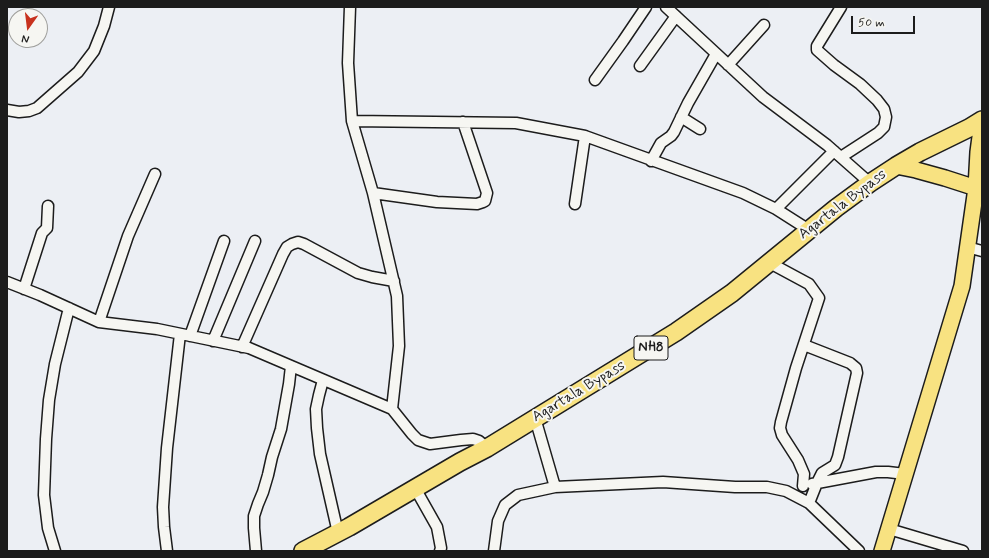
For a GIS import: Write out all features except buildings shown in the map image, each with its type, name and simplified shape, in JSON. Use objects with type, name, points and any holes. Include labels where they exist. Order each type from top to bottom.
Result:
[{"type":"highway","name":"Agartala Bypass","points":[[303,551],[338,533],[460,462],[487,448],[597,382],[676,332],[732,293],[850,196],[870,182],[920,152],[982,121]]},
{"type":"main road","points":[[882,551],[962,286],[976,188],[982,121]]},
{"type":"main road","points":[[896,166],[940,176],[976,188]]},
{"type":"street","points":[[7,110],[19,112],[37,108],[78,72],[94,51],[104,26],[109,7]]},
{"type":"street","points":[[350,7],[348,62],[352,121],[373,192],[397,296],[399,346],[392,409]]},
{"type":"street","points":[[595,80],[646,7]]},
{"type":"street","points":[[666,7],[763,98],[838,154],[870,182]]},
{"type":"street","points":[[776,209],[838,154],[878,133],[884,127],[886,117],[884,109],[878,100],[817,50],[817,46],[841,7]]},
{"type":"street","points":[[640,66],[676,16]]},
{"type":"street","points":[[728,65],[764,25]]},
{"type":"street","points":[[651,161],[661,143],[671,136],[716,54]]},
{"type":"street","points":[[681,117],[700,129]]},
{"type":"street","points":[[352,121],[516,123],[585,136],[743,193],[776,209],[808,230]]},
{"type":"street","points":[[373,192],[437,202],[477,204],[483,202],[487,193],[463,122]]},
{"type":"street","points":[[574,204],[585,136]]},
{"type":"street","points":[[99,322],[128,236],[155,174]]},
{"type":"street","points":[[24,289],[42,233],[47,228],[48,206]]},
{"type":"street","points":[[213,341],[255,240]]},
{"type":"street","points":[[167,551],[163,507],[167,448],[185,335],[224,241]]},
{"type":"street","points":[[242,347],[283,254],[287,247],[292,244],[298,242],[304,244],[358,273],[394,281]]},
{"type":"street","points":[[967,247],[982,251]]},
{"type":"street","points":[[770,263],[809,284],[819,298],[796,368],[780,428],[782,435],[798,460],[804,474],[803,486]]},
{"type":"street","points":[[7,282],[99,322],[157,329],[249,348],[392,409],[418,440],[430,444],[473,439],[479,441],[487,448]]},
{"type":"street","points":[[55,551],[48,528],[44,495],[46,439],[49,400],[55,364],[69,308]]},
{"type":"street","points":[[804,345],[850,363],[856,368],[857,373],[838,457],[835,465],[822,474],[809,503]]},
{"type":"street","points":[[256,551],[254,516],[265,486],[281,429],[290,384],[291,366]]},
{"type":"street","points":[[323,380],[316,409],[317,428],[320,454],[338,533]]},
{"type":"street","points":[[535,418],[555,487]]},
{"type":"street","points":[[790,494],[803,486],[876,472],[905,474]]},
{"type":"street","points":[[494,551],[498,521],[505,505],[518,495],[555,487],[663,482],[735,487],[767,487],[786,491],[809,503],[859,551]]},
{"type":"street","points":[[415,488],[437,527],[441,548],[440,551]]},
{"type":"street","points":[[889,529],[963,551]]}]
